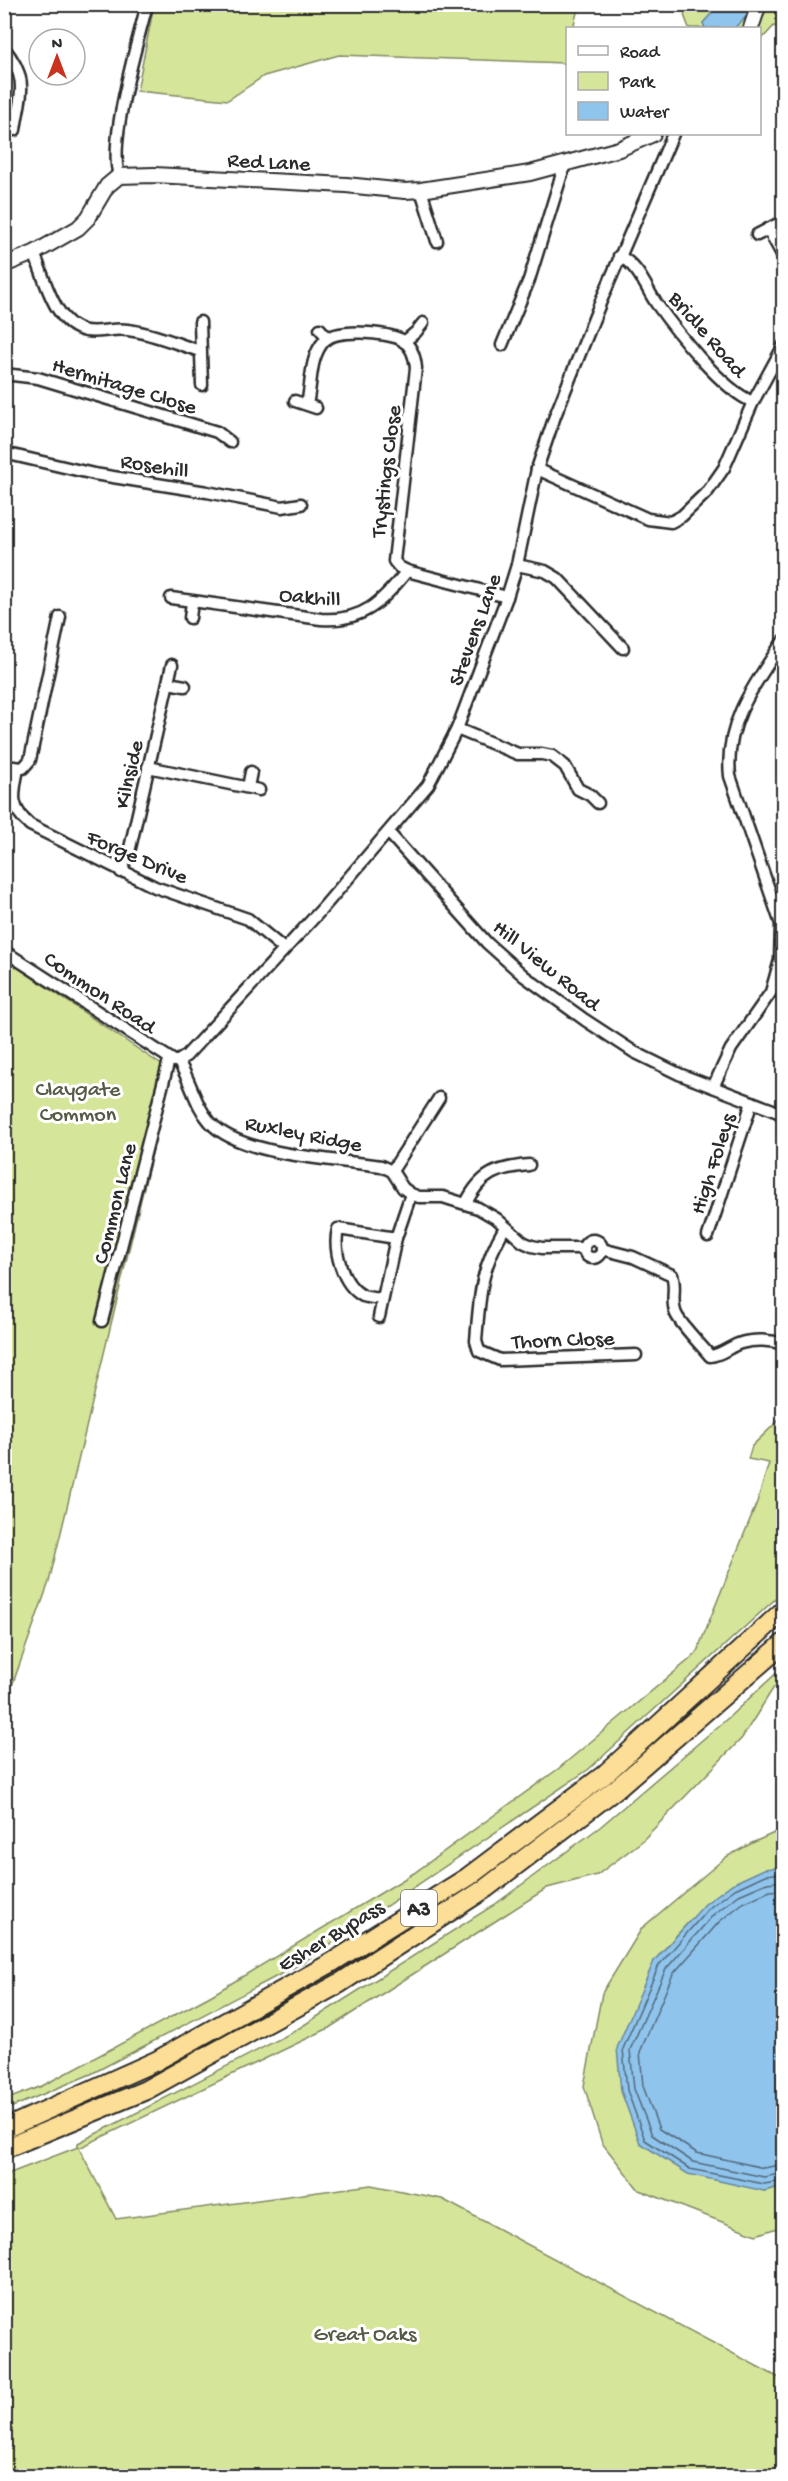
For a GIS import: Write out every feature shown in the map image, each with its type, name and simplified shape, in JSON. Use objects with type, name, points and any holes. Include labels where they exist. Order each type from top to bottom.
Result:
[{"type":"highway","name":"Esher Bypass","points":[[4,2129],[156,2061],[331,1963],[468,1877],[604,1775],[783,1610]]},
{"type":"highway","name":"Esher Bypass","points":[[4,2149],[146,2091],[340,1983],[486,1888],[616,1789],[783,1643]]},
{"type":"street","points":[[4,265],[34,253],[78,228],[88,218],[108,186],[119,176],[116,165],[116,141],[147,4]]},
{"type":"street","points":[[751,27],[759,4]]},
{"type":"street","points":[[4,48],[16,64],[21,78],[21,98],[15,130]]},
{"type":"street","name":"Red Lane","points":[[119,176],[346,184],[405,191],[422,190],[508,177],[565,164],[619,149],[651,135]]},
{"type":"street","name":"Stevens Lane","points":[[173,1060],[186,1056],[388,833],[428,785],[457,729],[507,597],[517,565],[537,469],[555,416],[619,256],[671,138]]},
{"type":"street","points":[[502,345],[529,280],[565,164]]},
{"type":"street","points":[[422,190],[437,240]]},
{"type":"street","points":[[757,235],[772,227],[783,258]]},
{"type":"street","points":[[34,253],[57,308],[71,324],[84,330],[114,329],[138,332],[200,351]]},
{"type":"street","name":"Bridle Road","points":[[619,256],[635,268],[654,300],[683,339],[737,394],[753,402]]},
{"type":"street","points":[[200,322],[202,385]]},
{"type":"street","points":[[295,401],[311,406],[313,366],[317,353],[328,338],[350,332],[390,336],[404,342],[423,323]]},
{"type":"street","points":[[320,329],[328,338]]},
{"type":"street","name":"Trystings Close","points":[[404,342],[415,357],[416,368],[394,561],[407,571]]},
{"type":"street","points":[[537,469],[648,519],[671,522],[682,516],[717,479],[753,402],[783,346]]},
{"type":"street","name":"Hermitage Close","points":[[4,374],[38,378],[171,418],[217,432],[230,442]]},
{"type":"street","name":"Rosehill","points":[[4,453],[94,474],[207,492],[282,507],[301,504]]},
{"type":"street","points":[[517,565],[545,571],[557,578],[623,648]]},
{"type":"street","points":[[407,571],[507,597]]},
{"type":"street","name":"Oakhill","points":[[171,598],[342,620],[363,613],[379,602],[407,571]]},
{"type":"street","points":[[190,618],[192,602]]},
{"type":"street","points":[[4,766],[18,769],[28,765],[30,760],[60,617]]},
{"type":"street","points":[[712,1087],[731,1049],[771,992],[780,960],[781,924],[730,776],[728,757],[733,733],[749,691],[783,640]]},
{"type":"street","name":"Kilnside","points":[[121,872],[130,848],[172,665]]},
{"type":"street","points":[[168,683],[185,686]]},
{"type":"street","points":[[457,729],[518,754],[552,756],[565,766],[578,789],[590,795],[598,803]]},
{"type":"street","points":[[148,766],[259,790]]},
{"type":"street","name":"Forge Drive","points":[[18,769],[14,799],[20,817],[42,833],[155,887],[248,919],[284,949]]},
{"type":"street","points":[[248,788],[251,772]]},
{"type":"street","name":"Hill View Road","points":[[388,833],[487,943],[524,976],[634,1052],[712,1087],[778,1112],[783,1117]]},
{"type":"street","name":"Common Road","points":[[4,951],[173,1060]]},
{"type":"street","name":"Ruxley Ridge","points":[[173,1060],[203,1113],[222,1133],[257,1147],[381,1166],[392,1172]]},
{"type":"street","name":"Common Lane","points":[[102,1321],[173,1060]]},
{"type":"street","points":[[439,1098],[392,1172],[411,1194],[419,1197],[443,1197],[466,1203],[497,1219],[523,1242],[532,1246],[584,1248],[586,1242],[591,1240],[598,1242],[602,1249],[633,1257],[672,1275],[675,1283],[673,1298],[676,1314],[710,1356],[717,1355],[740,1343],[757,1340],[783,1344]]},
{"type":"street","name":"High Foleys","points":[[708,1236],[752,1102]]},
{"type":"street","points":[[466,1203],[472,1191],[494,1172],[501,1168],[529,1165]]},
{"type":"street","points":[[380,1317],[396,1238],[411,1194]]},
{"type":"street","name":"Thorn Close","points":[[505,1227],[491,1251],[483,1272],[476,1341],[479,1351],[501,1360],[636,1355]]},
{"type":"street","points":[[382,1299],[362,1296],[347,1279],[341,1269],[336,1239],[338,1229],[396,1238]]},
{"type":"green space","points":[[154,4],[579,5],[573,27],[566,27],[565,63],[339,55],[264,76],[228,100],[137,91]]},
{"type":"green space","points":[[690,5],[720,5],[703,23],[705,27],[689,27],[684,15]]},
{"type":"green space","points":[[751,5],[783,5],[783,26],[774,26],[761,40],[761,27],[735,27],[746,17]]},
{"type":"green space","name":"Claygate Common","points":[[5,959],[169,1070],[156,1137],[49,1582],[9,1694],[5,1698]]},
{"type":"green space","points":[[783,1416],[783,1592],[589,1769],[302,1963],[91,2074],[5,2110],[5,2100],[42,2086],[212,1995],[414,1873],[558,1769],[696,1654],[757,1502],[769,1463],[748,1459],[752,1446]]},
{"type":"green space","name":"Great Oaks","points":[[783,1667],[783,1681],[774,1687],[742,1738],[641,1842],[597,1875],[547,1888],[329,2028],[79,2148],[116,2219],[371,2185],[442,2199],[783,2380],[783,2476],[5,2476],[5,2175],[78,2147],[78,2143],[293,2032],[494,1905],[600,1827],[728,1718]]},
{"type":"green space","points":[[783,1829],[783,1867],[762,1871],[726,1889],[696,1915],[654,1961],[764,2191],[783,2186],[783,2226],[756,2235],[639,2190],[602,2143],[584,2086],[602,1993],[642,1928],[726,1857]]},
{"type":"water","points":[[720,4],[751,4],[746,17],[735,27],[705,27],[703,23]]},
{"type":"water","points":[[783,1867],[783,2186],[764,2191],[688,2174],[640,2143],[621,2091],[617,2048],[654,1961],[705,1904],[732,1884],[764,1869]]}]
